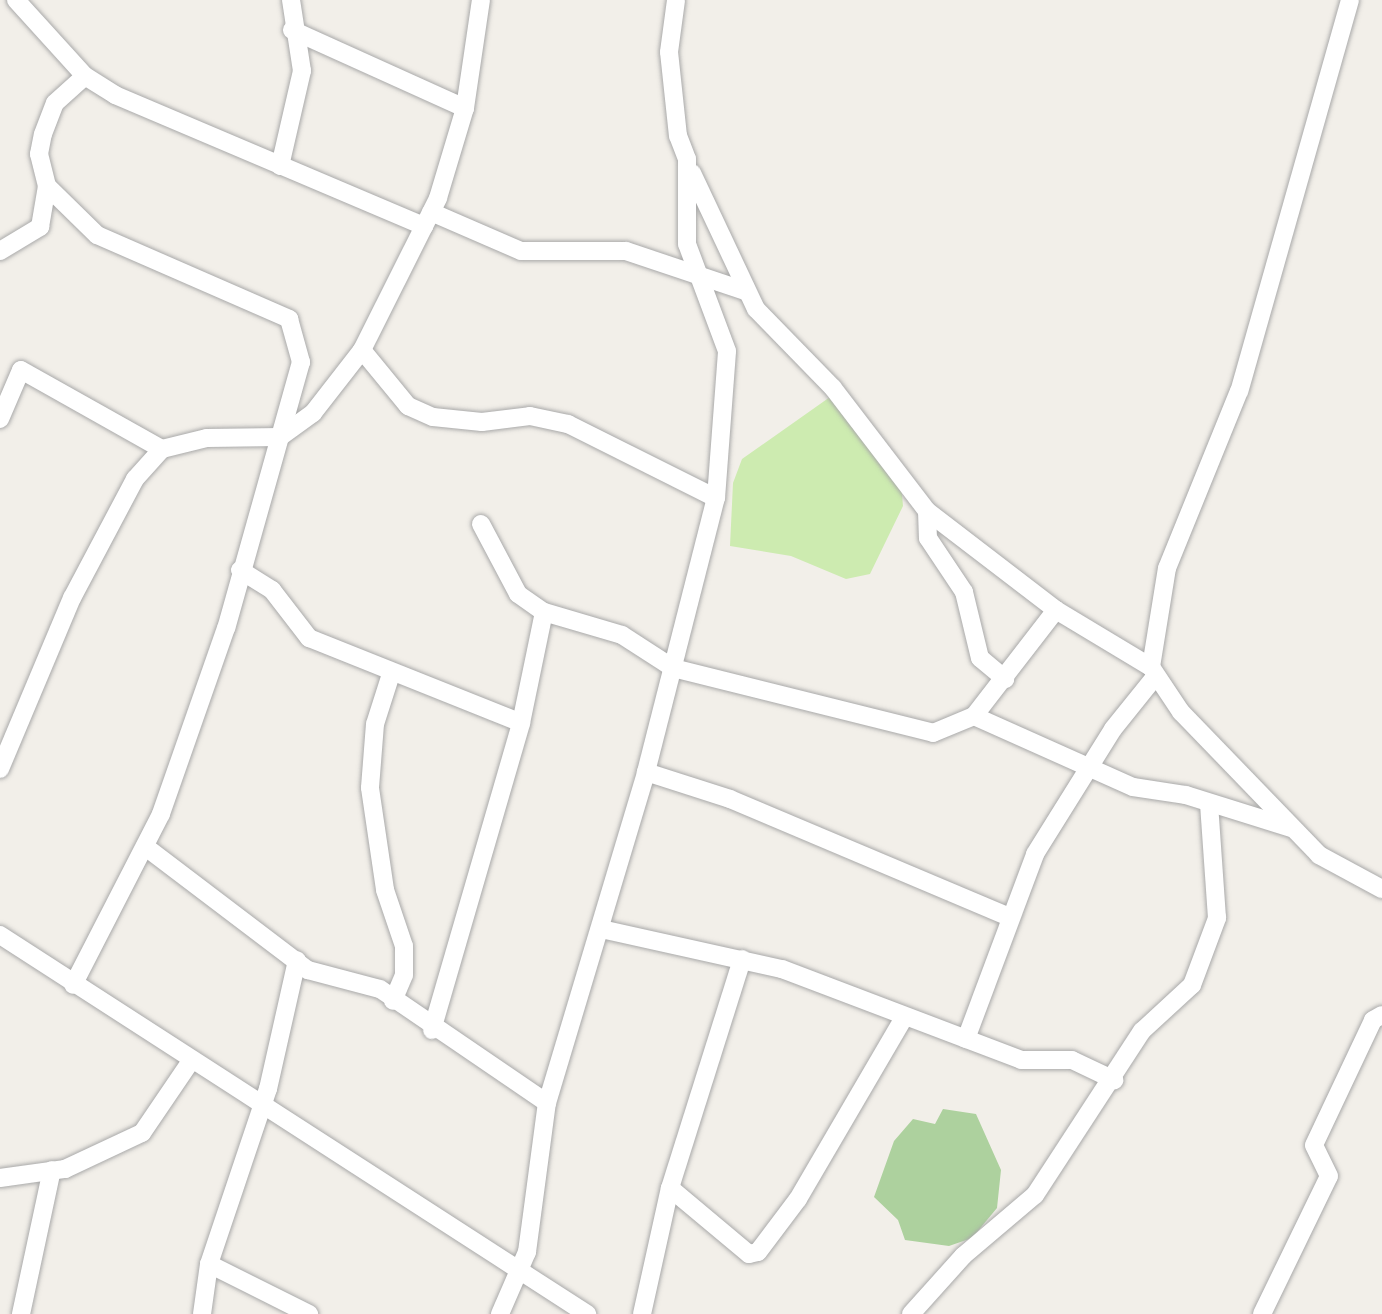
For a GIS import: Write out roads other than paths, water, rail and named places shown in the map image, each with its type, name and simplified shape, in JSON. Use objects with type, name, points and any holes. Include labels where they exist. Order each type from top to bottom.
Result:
[{"type":"street","points":[[16,0],[84,76],[280,166],[521,251],[626,251],[745,291]]},
{"type":"street","points":[[280,166],[302,71],[292,30],[291,0]]},
{"type":"street","points":[[0,769],[72,598],[135,479],[162,449],[207,438],[280,437],[313,413],[362,350],[427,219],[465,108],[481,0]]},
{"type":"street","points":[[676,0],[669,52],[678,136],[745,291],[833,388],[927,511],[1056,610],[1152,673],[1319,855],[1382,888]]},
{"type":"street","points":[[966,1039],[1007,916],[1036,854],[1152,673],[1167,568],[1239,390],[1350,0]]},
{"type":"street","points":[[292,30],[465,108]]},
{"type":"street","points":[[0,251],[40,227],[47,186],[39,154],[43,134],[55,103],[84,76]]},
{"type":"street","points":[[500,1314],[518,1274],[532,1225],[547,1103],[646,772],[716,498],[727,352],[687,244],[686,159]]},
{"type":"street","points":[[47,186],[97,235],[289,319],[301,362],[226,628],[147,848],[73,985]]},
{"type":"street","points":[[362,350],[408,406],[433,417],[482,422],[530,416],[568,424],[716,498]]},
{"type":"street","points":[[0,419],[21,370],[162,449]]},
{"type":"street","points":[[927,511],[928,538],[964,592],[980,658],[1005,679]]},
{"type":"street","points":[[480,524],[518,594],[544,612],[647,648],[673,668],[933,733],[974,716],[1056,610]]},
{"type":"street","points":[[240,570],[272,590],[309,638],[521,724]]},
{"type":"street","points":[[432,1030],[521,724],[544,612]]},
{"type":"street","points":[[647,648],[682,641]]},
{"type":"street","points":[[391,674],[376,724],[370,788],[385,890],[404,946],[404,974],[393,1001]]},
{"type":"street","points":[[974,716],[1133,787],[1209,803],[1291,828]]},
{"type":"street","points":[[646,772],[730,799],[1007,916]]},
{"type":"street","points":[[911,1314],[963,1256],[1035,1194],[1114,1080],[1142,1031],[1192,985],[1208,951],[1217,918],[1209,803]]},
{"type":"street","points":[[147,848],[321,976],[368,984],[547,1103]]},
{"type":"street","points":[[601,928],[742,959],[1020,1060],[1072,1060],[1114,1080]]},
{"type":"street","points":[[0,935],[518,1274],[587,1314]]},
{"type":"street","points":[[642,1314],[670,1188],[742,959]]},
{"type":"street","points":[[202,1314],[209,1264],[262,1107],[297,960]]},
{"type":"street","points":[[1262,1314],[1328,1176],[1314,1144],[1373,1020],[1382,1015]]},
{"type":"street","points":[[670,1188],[749,1254],[758,1252],[798,1200],[903,1019]]},
{"type":"street","points":[[0,1178],[52,1170],[142,1133],[190,1061]]},
{"type":"street","points":[[21,1314],[52,1170]]},
{"type":"street","points":[[209,1264],[310,1314]]}]
